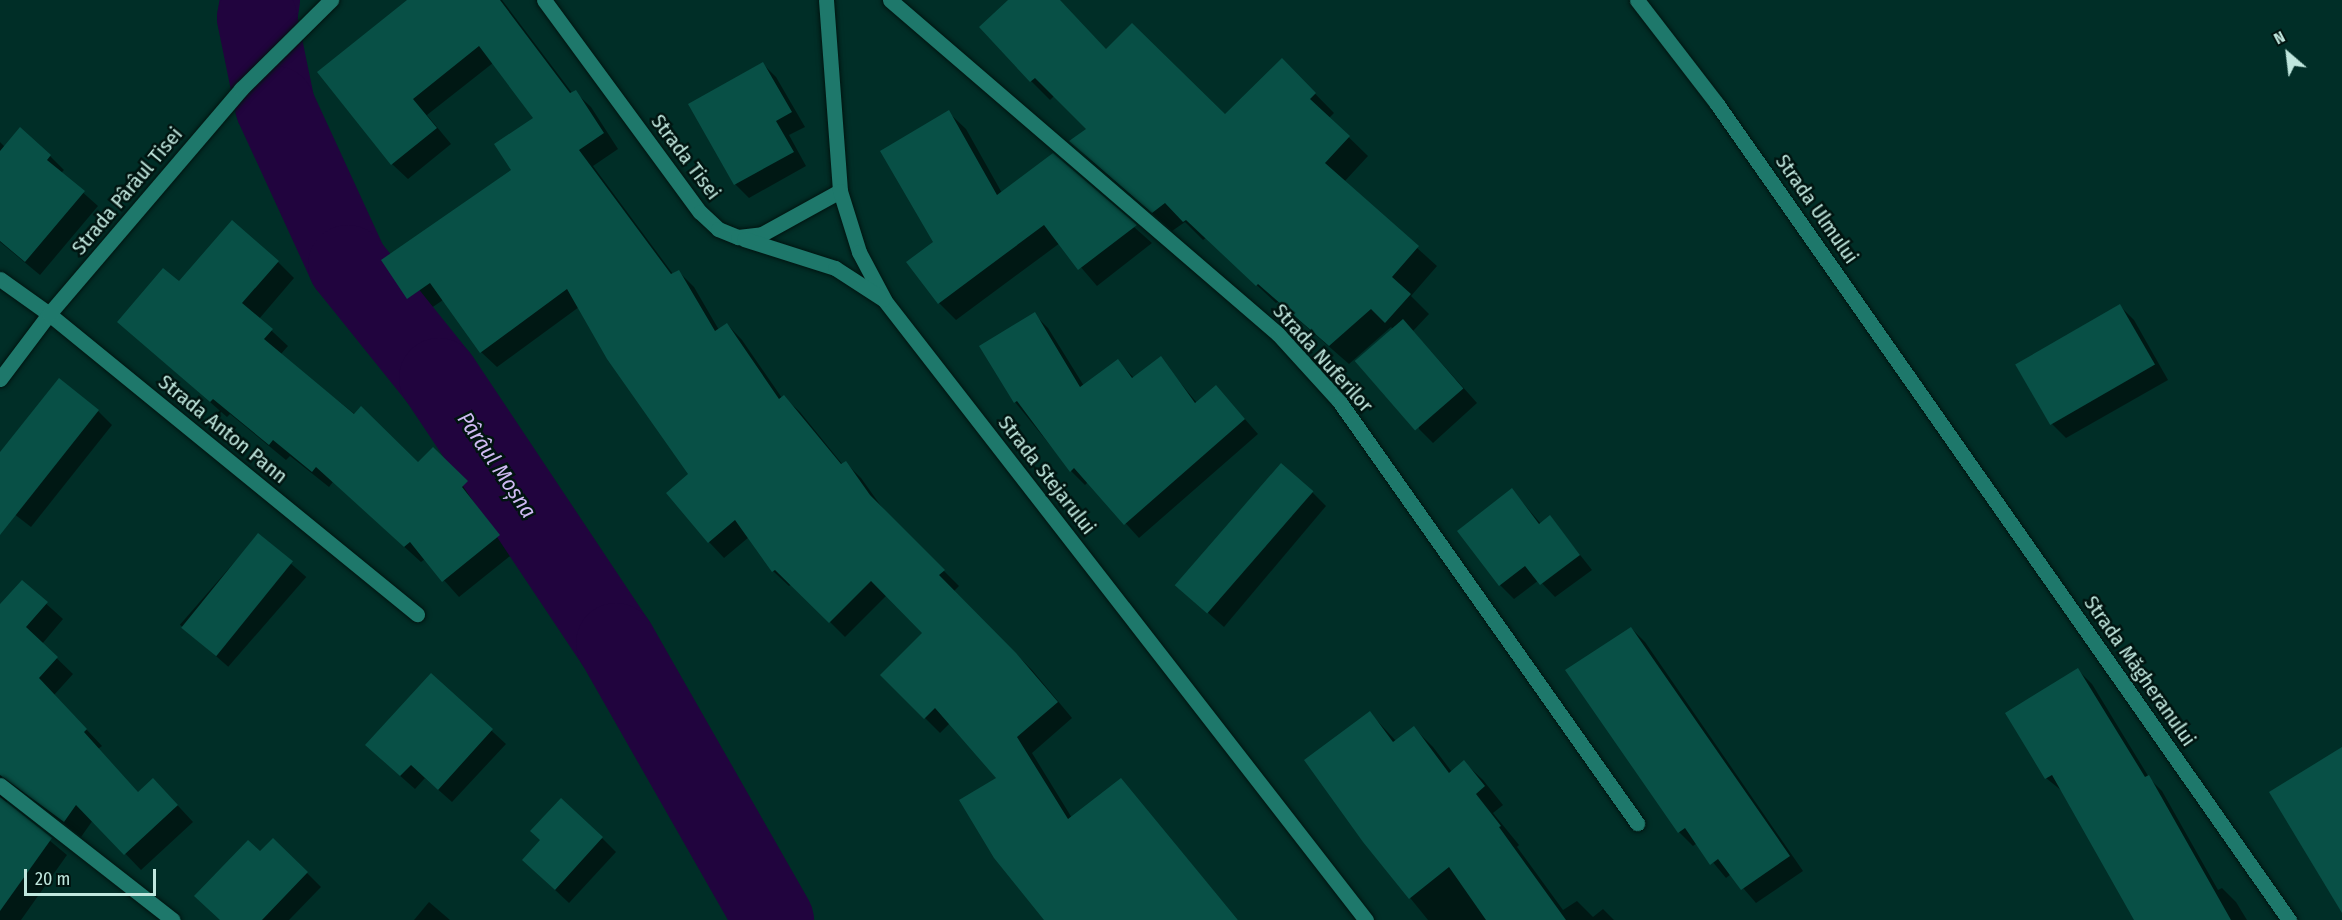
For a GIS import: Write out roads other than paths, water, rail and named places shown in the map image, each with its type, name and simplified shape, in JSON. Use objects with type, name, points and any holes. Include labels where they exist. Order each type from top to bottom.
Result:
[{"type":"street","name":"Strada Pârâul Tisei","points":[[0,379],[49,314],[241,89],[331,0]]},
{"type":"street","name":"Strada Tisei","points":[[544,0],[700,212],[718,229],[835,268],[885,301]]},
{"type":"street","name":"Strada Stejarului","points":[[826,0],[840,191],[859,252],[885,301],[1366,920]]},
{"type":"street","name":"Strada Nuferilor","points":[[890,0],[1278,334],[1339,401],[1637,823]]},
{"type":"street","name":"Strada Ulmului","points":[[1637,0],[1717,104],[1957,446]]},
{"type":"street","points":[[738,237],[762,234],[840,191]]},
{"type":"street","name":"Strada Anton Pann","points":[[0,279],[49,314],[417,614]]},
{"type":"street","name":"Strada Măgheranului","points":[[1957,446],[2289,920]]},
{"type":"street","points":[[0,785],[173,920]]},
{"type":"waterway","name":"Pârâul Moșna","points":[[260,0],[257,18],[275,106],[348,265],[439,378],[616,643],[774,920]]}]
